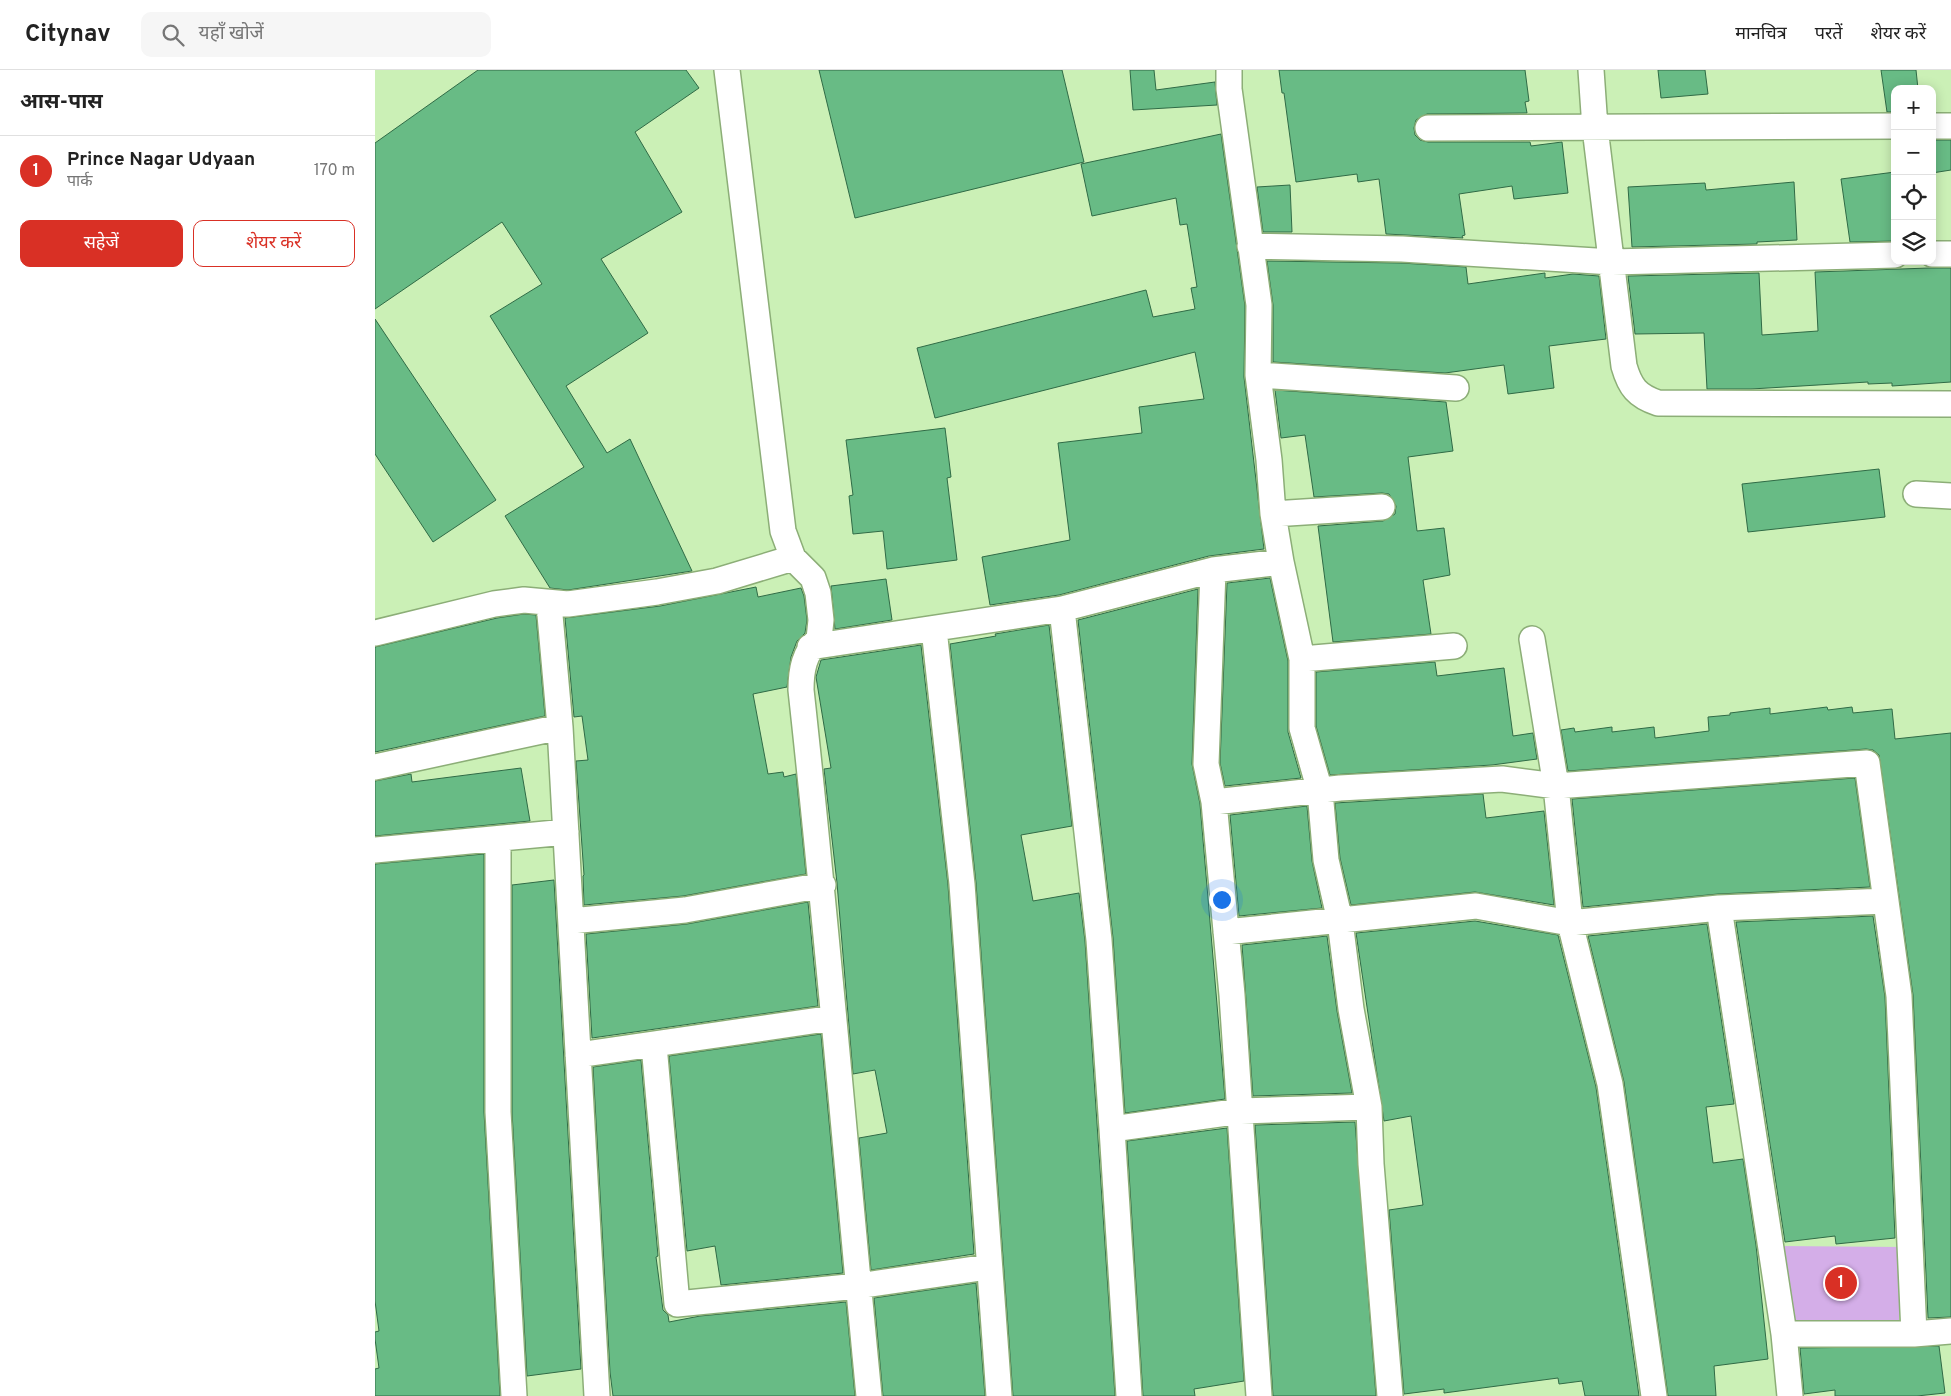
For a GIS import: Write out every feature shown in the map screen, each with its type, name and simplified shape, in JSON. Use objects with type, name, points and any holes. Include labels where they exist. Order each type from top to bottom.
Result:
[{"type":"street","points":[[727,70],[783,531],[793,558],[813,578],[818,593],[821,630],[819,639],[809,647],[801,672],[801,690],[823,885],[833,1018],[869,1396]]},
{"type":"street","points":[[1229,70],[1229,89],[1259,305],[1258,375],[1269,460],[1273,514],[1281,562],[1302,659],[1302,728],[1320,791],[1326,860],[1340,920],[1351,1009],[1369,1107],[1371,1164],[1390,1396]]},
{"type":"street","points":[[1591,70],[1595,128],[1624,366],[1631,386],[1646,399],[1658,403],[1951,404]]},
{"type":"street","points":[[1428,128],[1891,126]]},
{"type":"street","points":[[1936,126],[1951,126]]},
{"type":"street","points":[[1250,246],[1401,248],[1612,262],[1891,255]]},
{"type":"street","points":[[1936,254],[1951,254]]},
{"type":"street","points":[[1258,375],[1456,388]]},
{"type":"street","points":[[1916,494],[1951,496]]},
{"type":"street","points":[[1273,514],[1382,507]]},
{"type":"street","points":[[375,633],[494,604],[524,600],[549,604],[568,604],[657,592],[717,581],[793,558]]},
{"type":"street","points":[[809,647],[1063,609],[1213,570],[1281,562]]},
{"type":"street","points":[[1213,570],[1206,764],[1214,802],[1226,932],[1241,1111],[1259,1396]]},
{"type":"street","points":[[549,604],[560,727],[597,1396]]},
{"type":"street","points":[[1063,609],[1099,940],[1129,1396]]},
{"type":"street","points":[[934,629],[962,884],[988,1267],[999,1396]]},
{"type":"street","points":[[1532,639],[1556,786],[1570,923],[1610,1084],[1654,1396]]},
{"type":"street","points":[[1302,659],[1454,646]]},
{"type":"street","points":[[375,767],[560,727]]},
{"type":"street","points":[[1214,802],[1320,791],[1502,779],[1556,786],[1867,763],[1899,996],[1914,1334]]},
{"type":"street","points":[[375,850],[566,832]]},
{"type":"street","points":[[498,839],[498,1112],[515,1396]]},
{"type":"street","points":[[571,921],[685,910],[823,885]]},
{"type":"street","points":[[1226,932],[1476,906],[1570,923],[1719,908],[1886,901]]},
{"type":"street","points":[[1719,908],[1784,1334],[1790,1396]]},
{"type":"street","points":[[578,1055],[833,1018]]},
{"type":"street","points":[[654,1045],[677,1304],[859,1286],[988,1267]]},
{"type":"street","points":[[1112,1129],[1241,1111],[1369,1107]]},
{"type":"street","points":[[1784,1334],[1914,1334],[1951,1331]]},
{"type":"shaded area","points":[[1773,1246],[1903,1247],[1899,1320],[1791,1332]]},
{"type":"building","points":[[478,70],[686,70],[699,88],[635,132],[682,212],[601,259],[648,333],[566,386],[607,453],[630,439],[692,571],[568,590],[550,588],[505,516],[584,467],[490,316],[542,284],[502,222],[375,309],[375,143]]},
{"type":"building","points":[[819,70],[1062,70],[1084,162],[855,218]]},
{"type":"building","points":[[1130,70],[1154,70],[1156,90],[1215,82],[1217,105],[1133,110]]},
{"type":"building","points":[[1279,70],[1525,70],[1529,101],[1525,102],[1527,113],[1427,114],[1416,120],[1415,135],[1420,140],[1428,142],[1530,142],[1531,146],[1562,142],[1568,193],[1514,199],[1512,186],[1459,194],[1465,235],[1462,236],[1463,238],[1386,234],[1379,179],[1358,182],[1357,174],[1296,182]]},
{"type":"building","points":[[1658,70],[1705,70],[1708,94],[1661,98]]},
{"type":"building","points":[[1881,70],[1916,70],[1918,85],[1891,85],[1891,112],[1887,112]]},
{"type":"building","points":[[1221,134],[1245,306],[1244,377],[1264,549],[1209,556],[1059,595],[990,605],[982,557],[1070,540],[1058,443],[1142,433],[1139,407],[1204,399],[1195,352],[935,418],[917,348],[1146,290],[1153,317],[1195,309],[1191,288],[1197,287],[1187,224],[1180,225],[1176,198],[1092,216],[1081,164]]},
{"type":"building","points":[[1936,140],[1951,140],[1951,170],[1936,172]]},
{"type":"building","points":[[1891,173],[1891,241],[1850,242],[1841,179]]},
{"type":"building","points":[[1794,182],[1797,240],[1757,242],[1757,244],[1632,247],[1628,187],[1705,183],[1706,190]]},
{"type":"building","points":[[1290,185],[1292,232],[1263,232],[1257,187]]},
{"type":"building","points":[[1267,261],[1401,263],[1466,267],[1468,284],[1545,273],[1545,278],[1573,274],[1599,276],[1606,339],[1549,346],[1554,388],[1508,394],[1504,365],[1445,373],[1273,362],[1273,305]]},
{"type":"building","points":[[1951,268],[1951,382],[1892,386],[1892,383],[1868,384],[1868,382],[1751,389],[1707,389],[1704,333],[1635,334],[1628,276],[1759,273],[1762,335],[1818,331],[1815,272]]},
{"type":"building","points":[[375,319],[496,500],[433,542],[375,454]]},
{"type":"building","points":[[1275,390],[1446,402],[1453,451],[1408,457],[1417,531],[1444,528],[1450,575],[1423,580],[1431,634],[1333,642],[1318,526],[1383,521],[1395,514],[1396,506],[1389,494],[1382,493],[1314,497],[1305,435],[1281,438]]},
{"type":"building","points":[[945,428],[951,477],[947,478],[957,560],[887,569],[883,531],[853,534],[849,496],[853,495],[846,440]]},
{"type":"building","points":[[1879,469],[1885,517],[1748,532],[1742,484]]},
{"type":"building","points":[[1270,578],[1288,661],[1288,732],[1301,778],[1225,786],[1220,763],[1227,583]]},
{"type":"building","points":[[886,579],[892,620],[835,629],[831,586]]},
{"type":"building","points":[[756,587],[758,597],[801,588],[804,596],[807,620],[805,633],[797,641],[791,657],[787,687],[753,694],[768,774],[783,772],[784,777],[796,774],[806,874],[683,896],[584,905],[584,875],[576,761],[588,760],[582,716],[574,717],[565,618],[660,606]]},
{"type":"building","points":[[1198,589],[1192,764],[1200,804],[1225,1099],[1125,1113],[1113,938],[1078,620]]},
{"type":"building","points":[[524,614],[536,615],[545,716],[375,752],[375,647],[497,618]]},
{"type":"building","points":[[1049,625],[1072,826],[1021,835],[1033,901],[1079,893],[1085,941],[1115,1396],[1013,1396],[976,883],[950,644]]},
{"type":"building","points":[[921,645],[948,885],[974,1254],[871,1270],[859,1138],[887,1133],[875,1070],[853,1074],[837,883],[824,769],[831,768],[816,677],[821,660]]},
{"type":"building","points":[[1435,662],[1437,676],[1504,668],[1513,736],[1533,733],[1537,759],[1492,765],[1330,775],[1316,726],[1316,672]]},
{"type":"building","points":[[1827,707],[1828,710],[1852,707],[1853,713],[1892,709],[1895,739],[1951,733],[1951,1317],[1928,1318],[1913,995],[1879,755],[1873,750],[1866,749],[1568,771],[1561,730],[1574,728],[1575,732],[1612,727],[1612,732],[1654,727],[1655,738],[1709,731],[1708,717],[1730,715],[1730,713],[1770,708],[1770,714]]},
{"type":"building","points":[[521,768],[530,821],[375,836],[375,781],[411,774],[412,782]]},
{"type":"building","points":[[1855,778],[1870,887],[1718,894],[1583,907],[1572,799]]},
{"type":"building","points":[[1483,794],[1486,818],[1544,811],[1554,905],[1475,892],[1351,905],[1340,858],[1335,803]]},
{"type":"building","points":[[1307,806],[1312,861],[1322,908],[1239,916],[1230,815]]},
{"type":"building","points":[[484,854],[484,1112],[500,1396],[375,1396],[375,1369],[379,1368],[375,1332],[379,1331],[375,1301],[375,864]]},
{"type":"building","points":[[554,880],[581,1369],[527,1376],[512,1112],[512,885]]},
{"type":"building","points":[[808,902],[818,1006],[592,1038],[586,934],[687,924]]},
{"type":"building","points":[[1873,916],[1885,997],[1895,1238],[1836,1244],[1835,1236],[1785,1242],[1736,922]]},
{"type":"building","points":[[1475,921],[1558,935],[1596,1087],[1639,1396],[1585,1396],[1582,1381],[1559,1384],[1558,1378],[1444,1393],[1444,1389],[1404,1394],[1389,1210],[1423,1205],[1411,1116],[1384,1121],[1356,933]]},
{"type":"building","points":[[1707,924],[1734,1104],[1706,1107],[1713,1163],[1743,1159],[1756,1245],[1768,1359],[1714,1366],[1716,1396],[1668,1396],[1624,1082],[1588,936]]},
{"type":"building","points":[[1327,936],[1337,1011],[1352,1093],[1253,1096],[1242,945]]},
{"type":"building","points":[[821,1034],[843,1273],[721,1285],[715,1246],[687,1251],[669,1056]]},
{"type":"building","points":[[641,1060],[658,1256],[656,1257],[663,1310],[668,1315],[669,1322],[700,1316],[846,1302],[855,1396],[613,1396],[610,1372],[593,1067]]},
{"type":"building","points":[[1355,1122],[1376,1396],[1273,1396],[1255,1125]]},
{"type":"building","points":[[1227,1128],[1244,1381],[1194,1389],[1195,1396],[1143,1396],[1127,1141]]},
{"type":"building","points":[[976,1283],[985,1396],[883,1396],[874,1298]]},
{"type":"building","points":[[1939,1346],[1945,1393],[1917,1396],[1835,1396],[1835,1390],[1804,1394],[1800,1348]]},
{"type":"place","name":"Prince Nagar Udyaan","points":[[1841,1283]]}]
